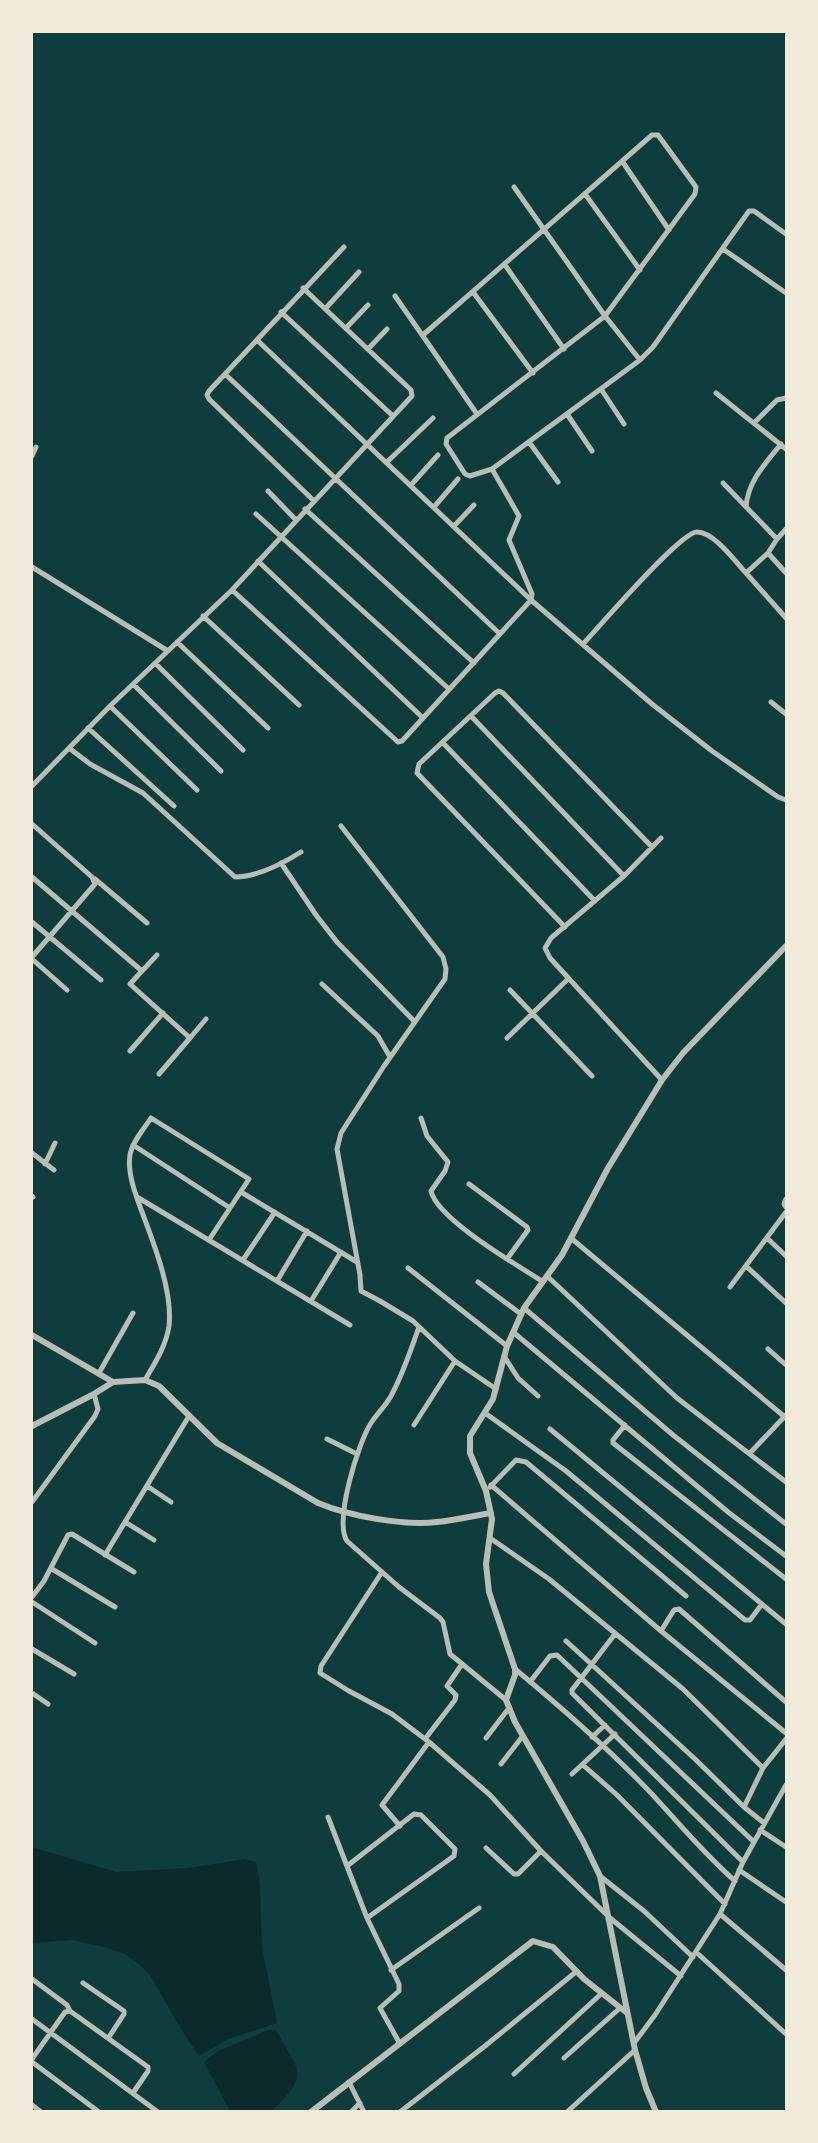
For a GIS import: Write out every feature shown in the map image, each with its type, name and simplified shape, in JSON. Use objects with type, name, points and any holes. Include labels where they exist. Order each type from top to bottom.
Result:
[{"type":"street","points":[[423,335],[655,133],[696,187],[695,194],[605,317],[447,438],[446,444],[465,474],[470,476],[492,469],[640,360],[653,347],[747,213],[752,210],[786,234]]},
{"type":"street","points":[[622,161],[669,230]]},
{"type":"street","points":[[514,187],[605,317],[640,360]]},
{"type":"street","points":[[585,194],[639,270]]},
{"type":"street","points":[[313,500],[208,397],[209,391],[344,247]]},
{"type":"street","points":[[723,249],[786,293]]},
{"type":"street","points":[[505,265],[564,349]]},
{"type":"street","points":[[325,309],[359,272]]},
{"type":"street","points":[[32,786],[110,706],[232,590],[412,396],[413,391],[303,288]]},
{"type":"street","points":[[473,292],[533,373]]},
{"type":"street","points":[[395,296],[477,414]]},
{"type":"street","points":[[346,328],[368,305]]},
{"type":"street","points":[[281,312],[393,415]]},
{"type":"street","points":[[368,349],[387,329]]},
{"type":"street","points":[[257,340],[531,600],[652,704],[712,751],[786,800]]},
{"type":"street","points":[[225,374],[500,634]]},
{"type":"street","points":[[601,389],[624,424]]},
{"type":"street","points":[[716,393],[786,449]]},
{"type":"street","points":[[754,423],[777,400],[786,398]]},
{"type":"street","points":[[567,414],[592,451]]},
{"type":"street","points":[[387,462],[433,418]]},
{"type":"street","points":[[529,442],[558,482]]},
{"type":"street","points":[[746,507],[752,483],[781,444]]},
{"type":"street","points":[[32,456],[36,447]]},
{"type":"street","points":[[411,485],[438,455]]},
{"type":"street","points":[[232,590],[396,741],[402,741],[531,600],[532,593],[509,540],[519,516],[517,509],[492,469]]},
{"type":"street","points":[[434,507],[458,479]]},
{"type":"street","points":[[723,483],[777,539]]},
{"type":"street","points":[[268,491],[296,520]]},
{"type":"street","points":[[454,526],[474,505]]},
{"type":"street","points":[[305,509],[474,663]]},
{"type":"street","points":[[256,514],[449,690]]},
{"type":"street","points":[[746,573],[768,553],[786,529]]},
{"type":"street","points":[[583,644],[674,545],[699,532],[713,538],[786,618]]},
{"type":"street","points":[[768,553],[786,573]]},
{"type":"street","points":[[258,561],[423,718]]},
{"type":"street","points":[[32,567],[168,651]]},
{"type":"street","points":[[203,616],[299,705]]},
{"type":"street","points":[[177,642],[268,728]]},
{"type":"street","points":[[155,663],[243,750]]},
{"type":"street","points":[[133,684],[221,771]]},
{"type":"street","points":[[565,927],[416,770],[419,764],[495,693],[501,692],[652,847]]},
{"type":"street","points":[[771,702],[786,714]]},
{"type":"street","points":[[110,706],[197,790]]},
{"type":"street","points":[[471,716],[624,876]]},
{"type":"street","points":[[88,728],[174,806]]},
{"type":"street","points":[[443,743],[595,901]]},
{"type":"street","points":[[69,748],[90,764],[143,793],[235,877],[243,877],[281,863],[301,852]]},
{"type":"street","points":[[32,824],[146,923]]},
{"type":"street","points":[[341,826],[445,962],[444,979],[341,1133],[337,1149],[362,1293],[380,1301],[419,1327],[454,1361],[496,1390]]},
{"type":"street","points":[[661,838],[624,876],[547,942],[545,948],[568,979],[662,1080]]},
{"type":"street","points":[[281,863],[337,942],[415,1022]]},
{"type":"street","points":[[32,877],[142,971]]},
{"type":"street","points":[[67,990],[32,958],[94,887],[92,877]]},
{"type":"street","points":[[32,922],[101,981]]},
{"type":"street","points":[[506,1700],[515,1670],[489,1592],[486,1564],[491,1513],[489,1488],[468,1447],[470,1436],[491,1405],[507,1346],[523,1311],[572,1239],[608,1168],[662,1080],[683,1053],[786,946]]},
{"type":"street","points":[[157,956],[130,984],[190,1038]]},
{"type":"street","points":[[507,1038],[568,979]]},
{"type":"street","points":[[322,984],[378,1036],[390,1058]]},
{"type":"street","points":[[510,990],[592,1076]]},
{"type":"street","points":[[130,1051],[163,1013]]},
{"type":"street","points":[[159,1073],[206,1019]]},
{"type":"street","points":[[145,1380],[161,1354],[169,1312],[156,1251],[136,1196],[130,1161],[133,1145],[151,1118],[249,1179],[209,1240]]},
{"type":"street","points":[[421,1118],[427,1136],[448,1162],[447,1168],[430,1191],[443,1210],[478,1240],[507,1259],[545,1278],[677,1398],[786,1482]]},
{"type":"street","points":[[45,1164],[55,1143]]},
{"type":"street","points":[[133,1145],[230,1208]]},
{"type":"street","points":[[32,1153],[54,1170]]},
{"type":"street","points":[[469,1184],[527,1227],[507,1259]]},
{"type":"street","points":[[241,1192],[357,1262]]},
{"type":"street","points":[[136,1196],[350,1325]]},
{"type":"street","points":[[786,1199],[786,1207]]},
{"type":"street","points":[[243,1261],[275,1212]]},
{"type":"street","points":[[730,1287],[786,1212]]},
{"type":"street","points":[[277,1281],[307,1231]]},
{"type":"street","points":[[767,1238],[786,1256]]},
{"type":"street","points":[[572,1239],[672,1325],[694,1340],[786,1417],[750,1453]]},
{"type":"street","points":[[311,1301],[341,1252]]},
{"type":"street","points":[[746,1265],[786,1303]]},
{"type":"street","points":[[408,1268],[507,1346]]},
{"type":"street","points":[[478,1282],[523,1311],[786,1524]]},
{"type":"street","points":[[99,1373],[133,1313]]},
{"type":"street","points":[[419,1327],[393,1393],[371,1423],[357,1454],[344,1513],[345,1538],[382,1572],[440,1618],[449,1652],[506,1700],[522,1737],[583,1841],[600,1875],[634,2047],[656,2112]]},
{"type":"street","points":[[513,1332],[727,1511],[786,1556]]},
{"type":"street","points":[[32,1335],[113,1382]]},
{"type":"street","points":[[768,1349],[786,1365]]},
{"type":"street","points":[[504,1356],[518,1378],[538,1396]]},
{"type":"street","points":[[414,1425],[454,1361]]},
{"type":"street","points":[[32,1426],[113,1382],[145,1380],[159,1386],[217,1443],[318,1503],[344,1513],[434,1523],[491,1513]]},
{"type":"street","points":[[32,1502],[97,1412],[94,1394]]},
{"type":"street","points":[[485,1413],[566,1471],[745,1620],[750,1620],[762,1604]]},
{"type":"street","points":[[105,1555],[189,1416]]},
{"type":"street","points":[[625,1425],[613,1440],[614,1443],[786,1578]]},
{"type":"street","points":[[550,1429],[786,1624]]},
{"type":"street","points":[[327,1439],[357,1454]]},
{"type":"street","points":[[489,1488],[516,1460],[526,1462],[686,1596]]},
{"type":"street","points":[[146,1486],[171,1502]]},
{"type":"street","points":[[489,1488],[786,1733]]},
{"type":"street","points":[[125,1522],[154,1540]]},
{"type":"street","points":[[95,1643],[32,1600],[52,1569],[68,1535],[134,1572]]},
{"type":"street","points":[[489,1538],[549,1578],[683,1689],[763,1768]]},
{"type":"street","points":[[52,1569],[115,1607]]},
{"type":"street","points":[[382,1572],[319,1671],[391,1714],[427,1740],[490,1795],[541,1851],[610,1918],[681,1976]]},
{"type":"street","points":[[662,1630],[674,1610],[679,1609],[786,1702]]},
{"type":"street","points":[[615,1634],[579,1678],[572,1693],[743,1862]]},
{"type":"street","points":[[566,1641],[764,1823]]},
{"type":"street","points":[[32,1649],[74,1674]]},
{"type":"street","points":[[530,1682],[550,1656],[555,1654],[754,1842]]},
{"type":"street","points":[[400,1826],[382,1805],[455,1700],[456,1695],[447,1686],[462,1664]]},
{"type":"street","points":[[515,1670],[564,1710],[646,1787],[712,1860],[735,1881]]},
{"type":"street","points":[[32,1693],[48,1703]]},
{"type":"street","points":[[486,1738],[509,1708]]},
{"type":"street","points":[[592,1737],[605,1725]]},
{"type":"street","points":[[572,1774],[615,1734]]},
{"type":"street","points":[[501,1764],[522,1737]]},
{"type":"street","points":[[744,1807],[763,1768],[786,1739]]},
{"type":"street","points":[[583,1765],[617,1795],[725,1904]]},
{"type":"street","points":[[567,2112],[634,2047],[720,1914],[743,1862],[786,1786]]},
{"type":"street","points":[[347,1866],[414,1814],[421,1815],[456,1849],[456,1852],[367,1918]]},
{"type":"street","points":[[328,1817],[367,1918],[400,1988],[383,2005],[380,2012],[400,2044]]},
{"type":"street","points":[[760,1830],[786,1847]]},
{"type":"street","points":[[486,1847],[514,1874],[518,1874],[541,1851]]},
{"type":"street","points":[[739,1870],[786,1902]]},
{"type":"street","points":[[600,1875],[786,2034]]},
{"type":"street","points":[[391,1970],[479,1908]]},
{"type":"street","points":[[720,1914],[786,1970]]},
{"type":"street","points":[[311,2112],[533,1941],[553,1947],[602,1993],[627,2012]]},
{"type":"street","points":[[400,2112],[577,1971]]},
{"type":"street","points":[[32,1979],[67,2004],[70,2011],[148,2067],[133,2093]]},
{"type":"street","points":[[83,1983],[124,2011],[109,2037]]},
{"type":"street","points":[[514,2074],[602,1993]]},
{"type":"street","points":[[564,2058],[620,2008]]},
{"type":"street","points":[[70,2011],[65,2012],[32,2061],[99,2112]]},
{"type":"street","points":[[32,2019],[158,2112]]},
{"type":"street","points":[[349,2082],[364,2112]]},
{"type":"street","points":[[351,2112],[359,2103]]},
{"type":"street","points":[[32,2105],[41,2112]]},
{"type":"water","points":[[32,1847],[116,1872],[188,1868],[245,1859],[256,1862],[260,1885],[262,1947],[277,2023],[228,2039],[199,2056],[150,1975],[125,1954],[72,1940],[32,1943]]},
{"type":"water","points":[[268,2030],[276,2030],[291,2056],[297,2073],[296,2080],[272,2111],[230,2111],[204,2062],[218,2051]]}]
